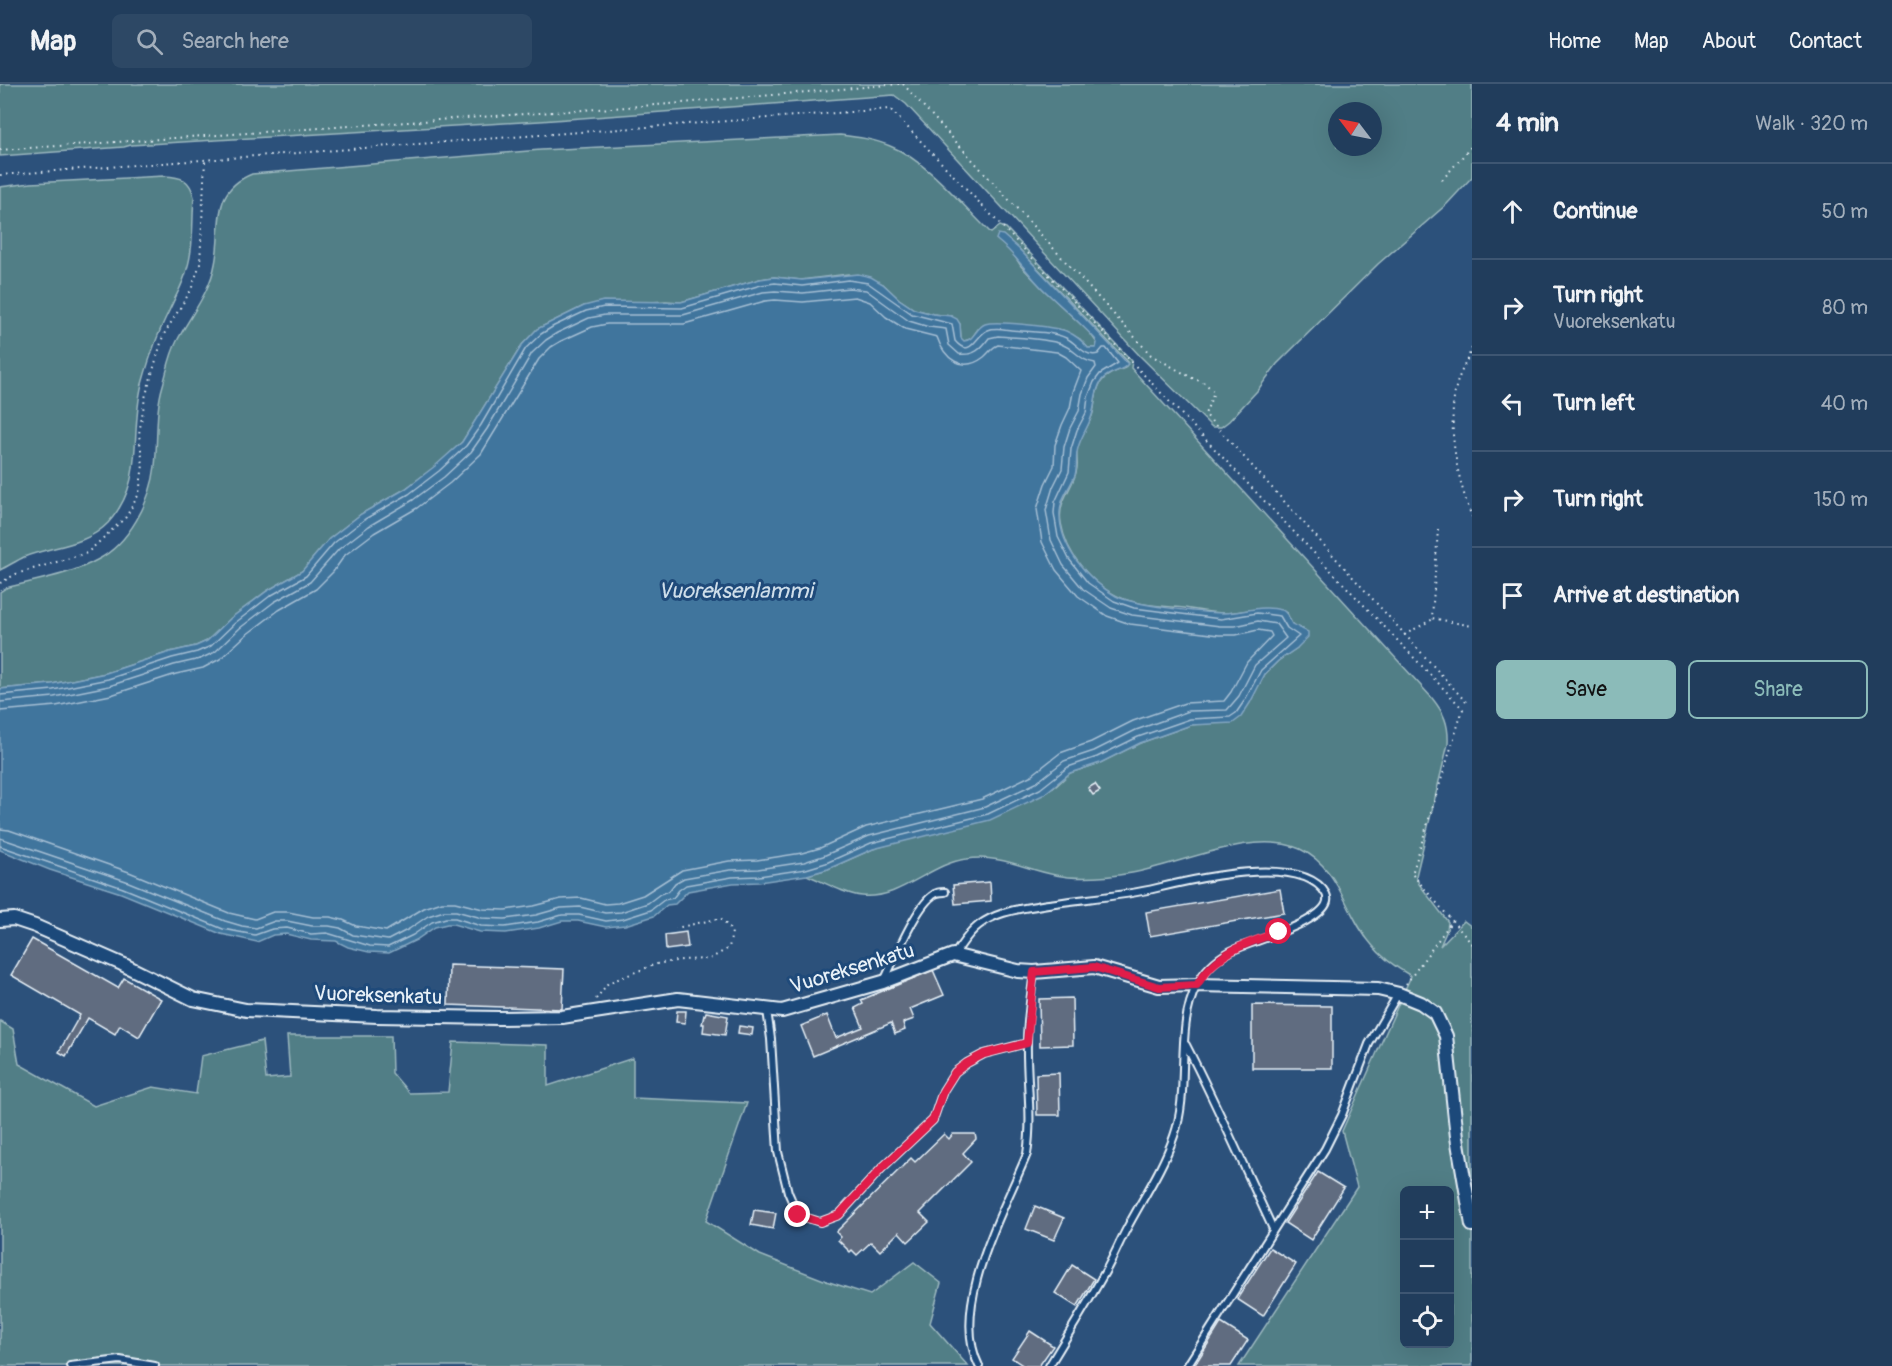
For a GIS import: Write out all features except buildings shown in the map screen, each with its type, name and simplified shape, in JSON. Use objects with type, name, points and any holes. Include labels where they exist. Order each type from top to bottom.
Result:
[{"type":"street","name":"Vuoreksenkatu","points":[[0,921],[14,920],[35,926],[122,964],[193,999],[246,1010],[377,1016],[562,1017],[678,999],[782,1011],[883,982],[953,955]]},
{"type":"street","points":[[953,955],[1034,972],[1094,967],[1159,987],[1197,985],[1378,989],[1421,1003],[1435,1013],[1446,1036],[1457,1137],[1472,1225]]},
{"type":"lane","points":[[953,955],[967,935],[981,923],[1004,912],[1066,901],[1134,894],[1209,876],[1250,872],[1306,876],[1324,892],[1328,899],[1326,906],[1304,923],[1233,950],[1207,969],[1197,985],[1191,997],[1185,1023],[1181,1094],[1175,1134],[1155,1179],[1106,1271],[1049,1366]]},
{"type":"lane","points":[[883,982],[928,899],[935,893],[945,892]]},
{"type":"lane","points":[[979,1366],[975,1357],[971,1332],[972,1300],[977,1277],[1027,1154],[1030,1094],[1027,1043],[1034,972]]},
{"type":"lane","points":[[1187,1366],[1325,1149],[1342,1115],[1369,1044],[1399,994]]},
{"type":"lane","points":[[767,1009],[781,1170],[798,1215],[820,1222],[839,1215],[882,1168],[933,1120],[943,1091],[955,1072],[984,1054],[1027,1043]]},
{"type":"lane","points":[[1185,1044],[1208,1087],[1273,1229]]},
{"type":"lane","points":[[70,1366],[120,1360],[155,1366]]},
{"type":"path","points":[[0,150],[670,104],[901,84],[1151,355],[1205,383],[1214,392],[1205,414],[1466,702]]},
{"type":"path","points":[[0,175],[890,109],[1464,709],[1412,874],[1472,944]]},
{"type":"path","points":[[1442,180],[1472,143]]},
{"type":"path","points":[[0,583],[16,574],[87,553],[126,517],[139,494],[143,465],[139,434],[145,398],[163,336],[191,290],[200,264],[205,160]]},
{"type":"path","points":[[1472,348],[1456,386],[1451,423],[1463,495],[1472,517]]},
{"type":"path","points":[[1434,618],[1432,618],[1438,530]]},
{"type":"path","points":[[1404,635],[1434,618],[1472,626]]},
{"type":"path","points":[[585,1014],[608,983],[656,964],[710,959],[729,948],[732,932],[721,918],[676,928]]},
{"type":"path","points":[[1399,994],[1452,921]]},
{"type":"green space","points":[[0,84],[1472,84],[1472,177],[1447,204],[1378,264],[1277,364],[1257,391],[1221,427],[1212,427],[1140,356],[906,104],[894,95],[540,121],[0,156]]},
{"type":"green space","points":[[840,135],[878,142],[904,153],[930,173],[991,233],[1000,226],[1006,228],[1132,361],[1131,368],[1432,698],[1445,719],[1448,744],[1416,876],[1419,884],[1448,922],[1440,946],[1464,921],[1472,927],[1472,1366],[1239,1366],[1357,1187],[1342,1131],[1411,976],[1390,962],[1372,945],[1355,920],[1334,880],[1314,857],[1300,849],[1281,844],[1239,845],[1151,869],[1084,878],[1055,875],[1001,860],[967,859],[940,867],[903,887],[876,896],[848,893],[807,875],[828,869],[873,849],[908,839],[1056,786],[1070,773],[1100,763],[1140,743],[1191,725],[1206,723],[1259,685],[1265,674],[1278,661],[1297,648],[1305,630],[1292,624],[1287,613],[1279,610],[1256,609],[1220,613],[1133,602],[1107,590],[1081,566],[1064,534],[1060,515],[1061,507],[1073,482],[1077,466],[1077,449],[1092,416],[1099,386],[1103,379],[1125,368],[1128,362],[1019,249],[996,239],[1012,252],[1021,266],[1044,290],[1090,333],[1097,343],[1096,348],[1088,348],[1080,339],[1063,330],[978,329],[971,339],[964,341],[961,339],[960,324],[951,316],[914,309],[883,284],[848,274],[801,280],[774,277],[760,279],[681,302],[584,306],[537,329],[522,345],[462,442],[435,467],[405,489],[361,514],[329,539],[302,571],[267,591],[231,618],[207,641],[106,673],[52,684],[0,689],[0,592],[6,588],[64,573],[97,560],[119,543],[137,520],[153,479],[160,395],[172,351],[209,284],[215,264],[220,212],[224,200],[229,190],[238,181],[252,174],[541,150]]},
{"type":"green space","points":[[164,176],[184,180],[192,191],[194,197],[191,252],[183,280],[150,356],[142,384],[128,491],[120,507],[99,531],[68,545],[24,557],[0,570],[0,187],[31,183]]},
{"type":"green space","points":[[0,1021],[13,1029],[19,1064],[94,1106],[153,1087],[196,1094],[201,1056],[262,1041],[266,1079],[290,1077],[287,1036],[391,1036],[392,1073],[409,1093],[448,1092],[453,1042],[548,1045],[548,1086],[633,1058],[633,1098],[747,1103],[706,1221],[760,1255],[870,1295],[914,1262],[941,1283],[930,1323],[968,1366],[0,1366]]},
{"type":"water","name":"Vuoreksenlammi","points":[[998,234],[1003,235],[1019,249],[1128,364],[1105,377],[1099,384],[1091,419],[1078,448],[1075,475],[1062,503],[1060,513],[1064,538],[1077,561],[1095,581],[1124,599],[1168,608],[1213,613],[1274,608],[1284,611],[1292,624],[1308,632],[1308,637],[1297,648],[1278,661],[1265,674],[1241,717],[1233,723],[1191,725],[1140,743],[1100,763],[1070,773],[1043,795],[990,820],[873,849],[828,869],[807,875],[759,882],[733,883],[688,891],[675,904],[667,905],[654,916],[625,925],[606,927],[578,921],[562,921],[539,928],[506,933],[480,932],[447,924],[435,927],[416,940],[389,953],[369,952],[348,947],[336,941],[311,940],[286,934],[273,935],[257,942],[221,934],[121,893],[50,870],[0,850],[0,689],[52,684],[106,673],[207,641],[231,618],[267,591],[302,571],[329,539],[361,514],[405,489],[462,442],[522,345],[537,329],[584,306],[603,301],[681,302],[760,279],[774,277],[802,280],[858,274],[871,277],[883,284],[914,309],[957,319],[960,324],[961,338],[964,341],[971,338],[985,324],[1012,323],[1066,331],[1088,348],[1096,348],[1095,339],[996,239]]},
{"type":"route","points":[[798,1215],[820,1222],[839,1215],[882,1168],[933,1120],[943,1091],[955,1072],[984,1054],[1027,1043],[1034,972],[1094,967],[1159,987],[1197,985],[1207,969],[1224,955],[1279,932]]}]
